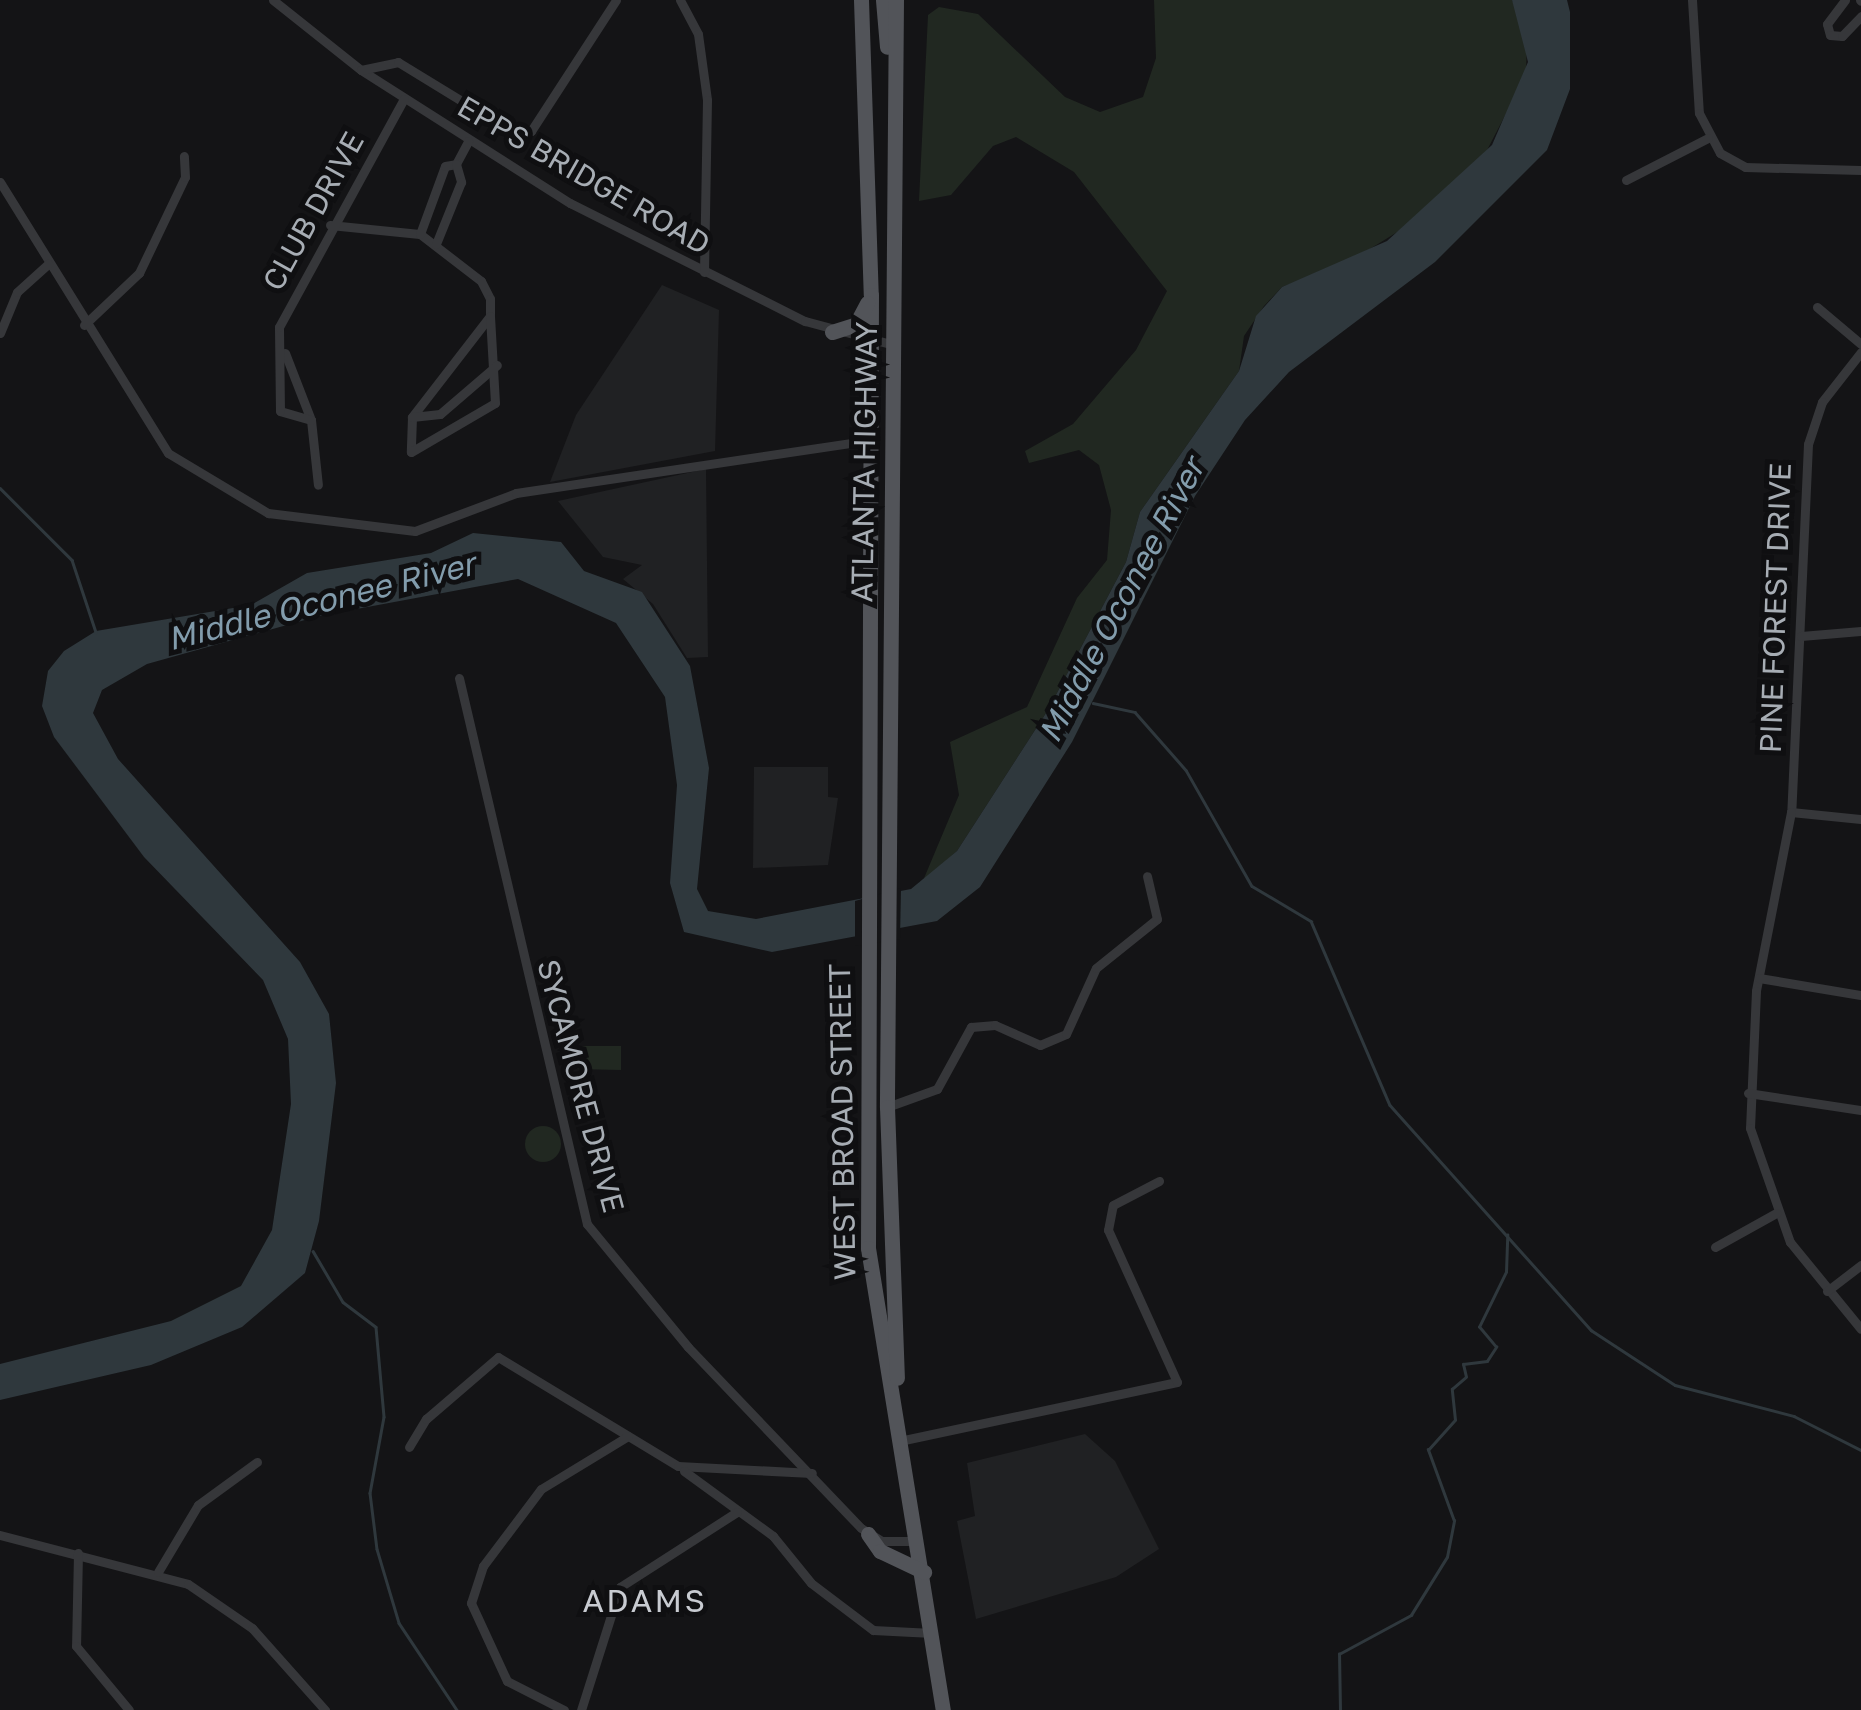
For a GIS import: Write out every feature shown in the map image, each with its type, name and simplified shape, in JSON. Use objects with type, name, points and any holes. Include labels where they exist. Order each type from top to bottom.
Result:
[{"type":"main road","name":"ATLANTA HIGHWAY","points":[[861,0],[871,295],[866,908]]},
{"type":"main road","points":[[883,0],[893,126]]},
{"type":"main road","name":"ATLANTA HIGHWAY","points":[[890,925],[896,0]]},
{"type":"main road","points":[[832,332],[859,321],[871,295]]},
{"type":"main road","name":"WEST BROAD STREET","points":[[866,908],[866,1190],[870,1274],[897,1392],[942,1710]]},
{"type":"main road","name":"WEST BROAD STREET","points":[[890,925],[888,1189],[897,1392]]},
{"type":"main road","points":[[866,1190],[888,1189]]},
{"type":"main road","points":[[868,1534],[880,1551],[924,1572]]},
{"type":"street","name":"EPPS BRIDGE ROAD","points":[[273,0],[361,70],[468,141],[704,272],[832,332],[871,345],[894,345]]},
{"type":"street","points":[[361,70],[398,62],[492,119],[530,131],[616,0]]},
{"type":"street","points":[[680,0],[698,34],[707,100],[704,272]]},
{"type":"street","points":[[1692,0],[1708,138],[1737,165],[1861,170]]},
{"type":"street","points":[[1845,0],[1827,24],[1830,35],[1845,34],[1861,16]]},
{"type":"street","name":"CLUB DRIVE","points":[[311,420],[280,411],[283,350],[279,326],[330,224],[404,100]]},
{"type":"street","points":[[1626,180],[1708,138]]},
{"type":"street","points":[[436,244],[461,182],[456,164],[468,141]]},
{"type":"street","points":[[84,324],[138,272],[185,177],[184,156]]},
{"type":"street","points":[[420,234],[444,166],[456,164]]},
{"type":"street","points":[[0,182],[84,324],[183,470],[268,513],[334,527],[415,531],[516,493],[870,440]]},
{"type":"street","points":[[330,224],[420,234],[481,280],[490,316],[496,365],[495,404],[411,452],[412,417],[490,316]]},
{"type":"street","points":[[0,333],[17,292],[48,264]]},
{"type":"street","points":[[1817,307],[1861,344]]},
{"type":"street","points":[[283,350],[311,420],[318,485]]},
{"type":"street","name":"PINE FOREST DRIVE","points":[[1776,1213],[1748,1093],[1759,978],[1791,812],[1808,444],[1822,402],[1861,352]]},
{"type":"street","points":[[412,417],[440,414],[496,365]]},
{"type":"street","points":[[1801,636],[1861,631]]},
{"type":"street","name":"SYCAMORE DRIVE","points":[[460,678],[587,1224],[688,1347],[868,1534]]},
{"type":"street","points":[[1791,812],[1861,820]]},
{"type":"street","points":[[887,1107],[937,1089],[971,1027],[994,1025],[1036,1045],[1066,1034],[1096,968],[1158,919],[1147,876]]},
{"type":"street","points":[[1759,978],[1861,996]]},
{"type":"street","points":[[1748,1093],[1861,1110]]},
{"type":"street","points":[[904,1440],[1177,1382],[1108,1230],[1113,1205],[1159,1181]]},
{"type":"street","points":[[1714,1248],[1776,1213],[1827,1291],[1861,1328]]},
{"type":"street","points":[[1827,1291],[1861,1265]]},
{"type":"street","points":[[410,1447],[426,1419],[498,1357],[678,1466],[873,1630],[932,1633]]},
{"type":"street","points":[[564,1710],[506,1680],[471,1603],[483,1566],[542,1489],[628,1436]]},
{"type":"street","points":[[158,1572],[198,1505],[257,1462]]},
{"type":"street","points":[[678,1466],[812,1473]]},
{"type":"street","points":[[581,1710],[620,1587],[736,1512]]},
{"type":"street","points":[[868,1534],[918,1540]]},
{"type":"street","points":[[0,1535],[158,1572],[252,1628],[326,1710]]},
{"type":"street","points":[[78,1552],[76,1646],[129,1710]]},
{"type":"shaded area","points":[[1154,0],[1512,0],[1527,36],[1526,75],[1484,156],[1407,226],[1352,260],[1282,287],[1264,306],[1244,336],[1239,371],[1140,512],[1126,562],[1048,710],[957,851],[922,883],[959,795],[950,742],[1027,707],[1077,598],[1107,560],[1111,510],[1099,465],[1079,450],[1029,463],[1025,451],[1073,424],[1136,350],[1167,291],[1074,172],[1016,137],[993,146],[951,195],[919,201],[928,15],[939,7],[978,14],[1065,97],[1100,112],[1143,97],[1156,58]]},
{"type":"shaded area","points":[[662,285],[719,310],[715,451],[550,482],[576,415]]},
{"type":"shaded area","points":[[706,469],[708,657],[687,658],[653,604],[623,579],[642,565],[603,557],[558,501]]},
{"type":"shaded area","points":[[754,767],[828,767],[828,797],[838,798],[828,865],[753,868]]},
{"type":"shaded area","points":[[575,1046],[621,1046],[621,1070],[575,1069]]},
{"type":"shaded area","points":[[543,1126],[556,1131],[561,1144],[556,1157],[543,1162],[530,1157],[525,1144],[530,1131]]},
{"type":"shaded area","points":[[1085,1434],[1115,1461],[1159,1549],[1116,1577],[976,1619],[957,1521],[975,1516],[967,1463]]},
{"type":"water","name":"Middle Oconee River","points":[[1512,0],[1567,0],[1570,12],[1570,89],[1547,150],[1435,262],[1289,372],[1245,420],[1195,496],[1072,742],[980,887],[937,921],[772,952],[684,932],[670,883],[677,785],[665,697],[616,623],[518,579],[319,616],[147,664],[102,690],[93,713],[118,759],[300,962],[329,1014],[336,1083],[319,1221],[305,1273],[242,1327],[151,1365],[0,1400],[0,1364],[171,1321],[241,1286],[272,1230],[291,1104],[288,1039],[263,980],[144,857],[54,737],[42,706],[48,671],[64,651],[96,631],[251,605],[307,573],[431,553],[473,533],[561,542],[584,571],[642,592],[690,666],[709,768],[697,889],[708,911],[756,919],[911,889],[957,851],[1048,710],[1126,562],[1140,512],[1239,371],[1256,316],[1282,287],[1387,241],[1492,145],[1528,62]]},
{"type":"pier","points":[[901,888],[900,939],[855,946],[855,901]]},
{"type":"waterway","points":[[0,488],[72,560],[96,632]]},
{"type":"waterway","name":"Middle Oconee River","points":[[1093,703],[1135,712],[1186,770],[1252,886],[1311,921],[1390,1105],[1591,1330],[1675,1385],[1794,1416],[1861,1450]]},
{"type":"waterway","points":[[1340,1710],[1339,1654],[1411,1615],[1447,1557],[1454,1521],[1428,1450],[1455,1420],[1452,1389],[1466,1377],[1463,1364],[1487,1361],[1496,1347],[1479,1327],[1506,1272],[1507,1235]]},
{"type":"waterway","points":[[313,1251],[343,1302],[376,1327],[384,1417],[370,1493],[377,1549],[399,1623],[457,1710]]},
{"type":"district","name":"ADAMS","points":[[645,1600]]}]
